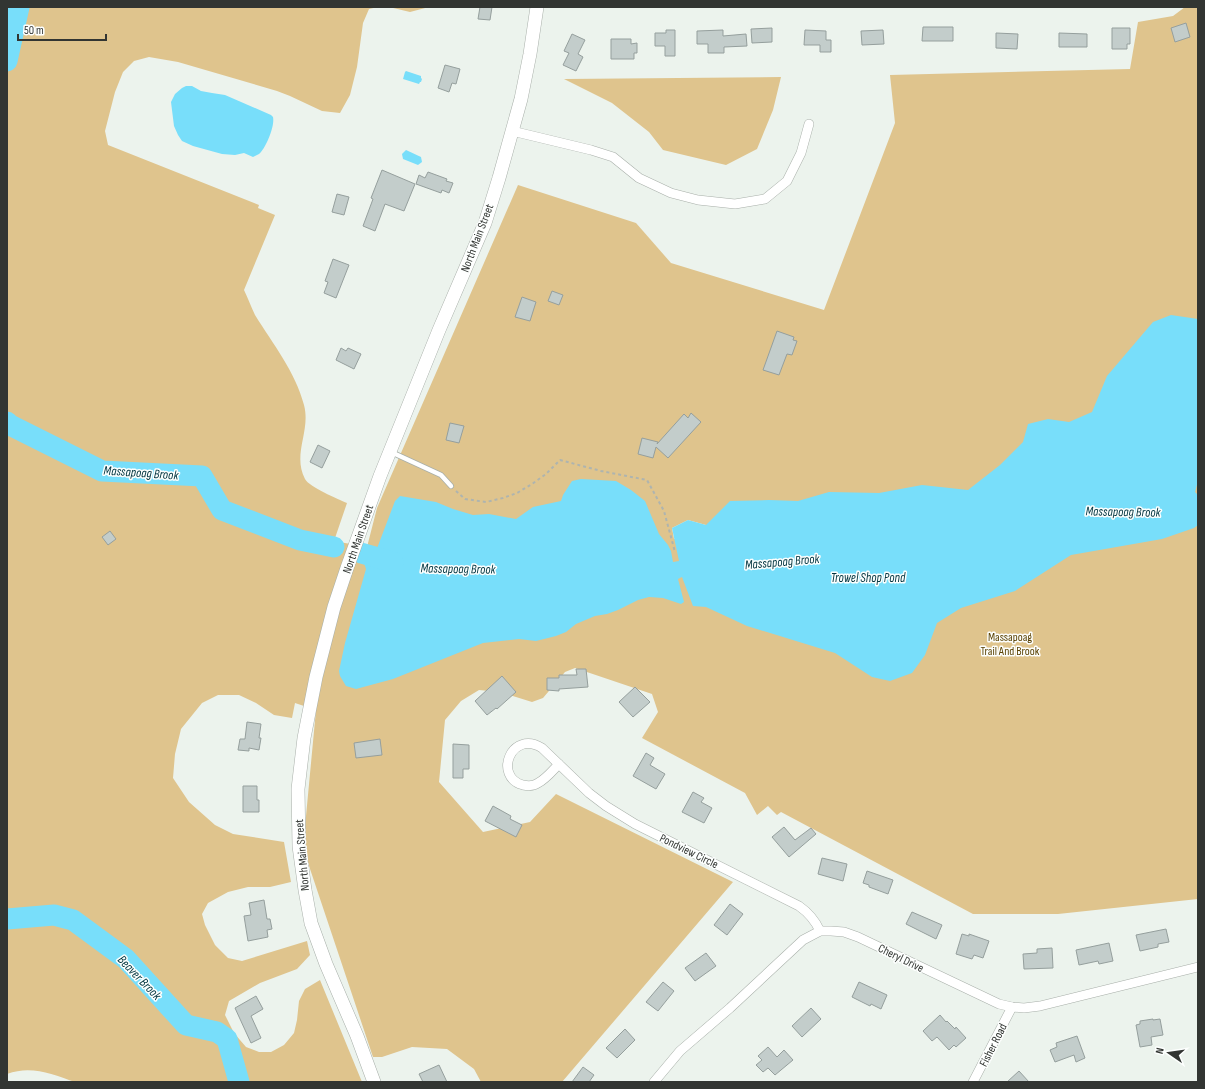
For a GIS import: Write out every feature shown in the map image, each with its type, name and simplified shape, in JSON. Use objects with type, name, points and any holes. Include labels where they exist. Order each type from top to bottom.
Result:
[{"type":"main road","name":"North Main Street","points":[[374,1082],[311,923],[299,846],[298,789],[304,738],[316,677],[334,607],[380,476],[439,330],[485,223],[521,99],[537,7]]},
{"type":"street","points":[[512,132],[591,150],[613,157],[640,178],[671,193],[698,200],[735,204],[766,199],[786,181],[801,153],[809,124]]},
{"type":"street","name":"Pondview Circle","points":[[559,764],[543,780],[530,786],[521,784],[513,778],[509,771],[508,762],[513,750],[521,745],[530,743],[538,745],[542,748],[559,764],[589,793],[619,815],[800,906],[808,912],[820,931]]},
{"type":"street","points":[[655,1082],[680,1051],[730,1008],[803,940],[820,931]]},
{"type":"street","name":"Cheryl Drive","points":[[820,931],[844,932],[858,937],[988,1000],[1012,1007],[1024,1008],[1040,1006],[1198,968]]},
{"type":"street","name":"Fisher Road","points":[[973,1082],[1012,1007]]},
{"type":"lane","points":[[390,451],[441,475],[451,486]]},
{"type":"path","points":[[451,486],[466,499],[486,502],[503,498],[517,493],[546,474],[560,460],[647,480],[664,511],[675,552]]},
{"type":"green space","name":"Massapoag Trail And Brook","points":[[7,7],[378,7],[369,9],[363,23],[357,67],[350,95],[340,113],[322,111],[277,91],[178,62],[149,57],[134,61],[123,72],[115,92],[105,131],[108,145],[259,205],[258,208],[275,215],[244,290],[255,315],[289,369],[304,405],[306,415],[300,461],[305,479],[312,486],[347,503],[334,541],[367,547],[377,508],[518,185],[636,223],[671,263],[824,310],[895,123],[890,75],[1130,69],[1138,22],[1173,16],[1185,7],[1198,7],[1198,899],[1058,914],[973,914],[781,812],[777,815],[768,806],[757,815],[745,793],[642,738],[658,712],[652,694],[575,668],[565,672],[543,698],[532,702],[500,692],[479,690],[461,701],[445,720],[439,782],[483,832],[530,822],[556,794],[733,882],[562,1082],[481,1082],[474,1069],[447,1049],[412,1047],[382,1057],[373,1057],[303,848],[316,710],[295,703],[292,718],[274,715],[256,703],[239,695],[218,695],[202,703],[181,729],[175,754],[173,778],[189,802],[215,825],[233,834],[284,842],[291,882],[270,887],[248,887],[228,892],[208,903],[202,914],[205,925],[215,945],[228,958],[242,961],[307,941],[310,955],[297,969],[260,983],[229,1001],[225,1015],[234,1033],[246,1047],[259,1052],[271,1052],[284,1045],[294,1033],[299,1001],[305,989],[320,980],[362,1082],[75,1082],[33,1070],[16,1071],[7,1074]],"holes":[[[688,520],[706,525],[674,539],[672,528]]]},
{"type":"green space","points":[[389,7],[429,7],[410,12]]},
{"type":"green space","points":[[781,77],[773,110],[757,149],[726,165],[663,150],[649,132],[612,103],[564,79]]},
{"type":"water","points":[[406,71],[421,76],[421,82],[419,84],[403,79]]},
{"type":"water","points":[[186,86],[192,86],[201,91],[225,95],[271,115],[273,117],[273,126],[262,151],[253,157],[244,153],[235,155],[222,154],[193,146],[182,141],[174,126],[171,102],[175,94]]},
{"type":"water","points":[[406,150],[421,157],[422,162],[418,165],[403,159],[402,154]]},
{"type":"water","name":"Trowel Shop Pond","points":[[1171,315],[1198,319],[1198,481],[1195,492],[1198,495],[1198,525],[1194,528],[1162,539],[1071,555],[1015,591],[961,608],[937,623],[925,655],[912,673],[890,681],[872,677],[835,653],[747,626],[706,607],[693,606],[682,577],[678,579],[684,602],[681,604],[663,598],[649,597],[638,600],[607,614],[595,616],[576,624],[566,632],[556,636],[536,641],[519,639],[483,643],[393,679],[356,689],[346,686],[340,676],[339,671],[345,643],[366,569],[363,560],[366,552],[376,551],[395,501],[400,496],[436,502],[473,515],[489,514],[516,519],[533,507],[561,501],[572,481],[581,479],[616,481],[645,501],[659,534],[671,551],[673,562],[679,561],[672,528],[688,520],[706,525],[730,501],[798,501],[829,492],[879,493],[922,485],[968,490],[1000,465],[1023,442],[1028,424],[1048,419],[1069,422],[1092,412],[1107,376],[1153,322]]},
{"type":"building","points":[[480,7],[492,7],[490,20],[478,19]]},
{"type":"building","points":[[1186,23],[1190,37],[1175,42],[1171,28]]},
{"type":"building","points":[[923,27],[953,27],[953,41],[922,41]]},
{"type":"building","points":[[772,28],[772,42],[752,43],[751,29]]},
{"type":"building","points":[[1112,28],[1130,28],[1130,44],[1127,44],[1127,49],[1112,49]]},
{"type":"building","points":[[666,30],[675,30],[675,56],[665,56],[665,46],[655,46],[655,33],[666,33]]},
{"type":"building","points":[[723,30],[723,36],[746,34],[747,46],[724,47],[724,53],[708,53],[708,44],[697,44],[697,31]]},
{"type":"building","points":[[805,30],[826,31],[826,40],[831,40],[831,52],[820,52],[820,45],[804,45]]},
{"type":"building","points":[[883,30],[884,44],[862,45],[861,31]]},
{"type":"building","points":[[996,33],[1018,34],[1017,49],[996,48]]},
{"type":"building","points":[[1059,33],[1087,34],[1087,47],[1059,47]]},
{"type":"building","points":[[572,34],[585,40],[578,54],[583,57],[576,71],[563,65],[569,53],[564,51]]},
{"type":"building","points":[[611,39],[631,39],[631,44],[637,43],[637,53],[634,53],[634,59],[611,59]]},
{"type":"building","points":[[445,65],[460,69],[456,84],[452,83],[449,92],[438,88]]},
{"type":"building","points":[[382,170],[415,184],[404,211],[385,204],[375,231],[363,226],[373,199],[371,198]]},
{"type":"building","points":[[428,172],[447,179],[446,181],[453,183],[449,193],[442,190],[441,193],[416,184],[419,175],[425,178]]},
{"type":"building","points":[[337,194],[349,197],[344,215],[332,212]]},
{"type":"building","points":[[333,259],[349,265],[336,298],[324,293],[328,282],[325,281]]},
{"type":"building","points":[[552,291],[563,295],[559,305],[548,301]]},
{"type":"building","points":[[522,297],[536,302],[530,321],[515,317]]},
{"type":"building","points":[[777,331],[794,337],[793,340],[797,341],[792,355],[787,354],[779,375],[763,370]]},
{"type":"building","points":[[341,348],[346,351],[348,348],[361,354],[354,369],[336,360]]},
{"type":"building","points":[[691,413],[701,422],[668,458],[656,447],[653,458],[638,454],[642,438],[658,442],[657,444],[684,414],[688,418]]},
{"type":"building","points":[[450,423],[464,426],[459,443],[446,440]]},
{"type":"building","points":[[318,445],[330,451],[322,468],[310,462]]},
{"type":"building","points":[[110,531],[116,539],[108,545],[102,537]]},
{"type":"building","points":[[576,669],[586,669],[588,687],[559,689],[559,691],[547,690],[547,678],[559,678],[559,675],[577,675]]},
{"type":"building","points":[[502,676],[516,692],[497,709],[496,708],[487,715],[475,701]]},
{"type":"building","points":[[635,687],[650,702],[633,717],[619,702]]},
{"type":"building","points":[[247,722],[261,724],[259,750],[249,748],[249,751],[238,750],[240,739],[245,739]]},
{"type":"building","points":[[380,739],[382,755],[356,758],[354,743]]},
{"type":"building","points":[[453,744],[469,745],[469,769],[463,769],[463,778],[453,778]]},
{"type":"building","points":[[646,753],[654,758],[650,765],[665,774],[656,789],[633,776]]},
{"type":"building","points":[[243,786],[257,786],[259,812],[243,812]]},
{"type":"building","points":[[693,792],[704,798],[701,802],[712,808],[704,823],[682,812]]},
{"type":"building","points":[[493,806],[511,816],[510,819],[522,825],[516,837],[485,821]]},
{"type":"building","points":[[784,827],[795,840],[811,828],[816,834],[789,857],[772,837]]},
{"type":"building","points":[[822,858],[847,864],[843,881],[818,874]]},
{"type":"building","points":[[867,871],[893,880],[888,894],[869,887],[869,885],[863,883]]},
{"type":"building","points":[[264,900],[267,919],[270,919],[272,929],[267,930],[268,937],[248,941],[244,916],[251,915],[249,903]]},
{"type":"building","points":[[730,904],[743,914],[727,935],[714,925]]},
{"type":"building","points":[[912,912],[942,925],[936,939],[906,924]]},
{"type":"building","points":[[1166,929],[1169,942],[1158,944],[1158,947],[1140,951],[1136,935]]},
{"type":"building","points":[[962,934],[969,936],[969,934],[989,941],[983,958],[974,955],[972,959],[956,954]]},
{"type":"building","points":[[1109,943],[1113,961],[1099,964],[1098,961],[1079,965],[1076,950]]},
{"type":"building","points":[[1052,948],[1053,968],[1024,969],[1023,954],[1037,953],[1037,949]]},
{"type":"building","points":[[706,953],[716,966],[695,981],[685,968]]},
{"type":"building","points":[[663,982],[674,991],[658,1011],[646,1002]]},
{"type":"building","points":[[859,982],[887,995],[881,1009],[871,1004],[870,1006],[852,997]]},
{"type":"building","points":[[256,996],[263,1009],[251,1016],[261,1038],[251,1043],[235,1008]]},
{"type":"building","points":[[811,1008],[821,1019],[802,1037],[792,1026]]},
{"type":"building","points":[[940,1015],[955,1029],[956,1027],[966,1038],[956,1047],[954,1045],[949,1050],[937,1037],[932,1041],[923,1031]]},
{"type":"building","points":[[1160,1019],[1163,1035],[1151,1037],[1152,1045],[1140,1047],[1136,1025],[1140,1024],[1140,1021]]},
{"type":"building","points":[[625,1029],[635,1040],[617,1058],[606,1048]]},
{"type":"building","points":[[1077,1036],[1085,1058],[1076,1062],[1074,1055],[1055,1062],[1050,1050],[1057,1047],[1056,1043]]},
{"type":"building","points":[[768,1047],[777,1057],[784,1050],[793,1060],[775,1075],[768,1068],[763,1072],[756,1065],[762,1060],[758,1056]]},
{"type":"building","points":[[439,1065],[447,1082],[423,1082],[419,1074]]},
{"type":"building","points":[[583,1067],[594,1075],[589,1082],[572,1082]]},
{"type":"building","points":[[1019,1071],[1029,1082],[1007,1082]]},
{"type":"waterway","name":"Massapoag Brook","points":[[7,61],[19,7]]},
{"type":"waterway","name":"Massapoag Brook","points":[[7,422],[10,425],[102,471],[202,476],[222,510],[300,540],[334,547]]},
{"type":"waterway","name":"Massapoag Brook","points":[[361,553],[393,562]]},
{"type":"waterway","name":"Beaver Brook","points":[[7,919],[54,915],[73,920],[126,959],[186,1025],[217,1032],[227,1039],[239,1082]]}]
